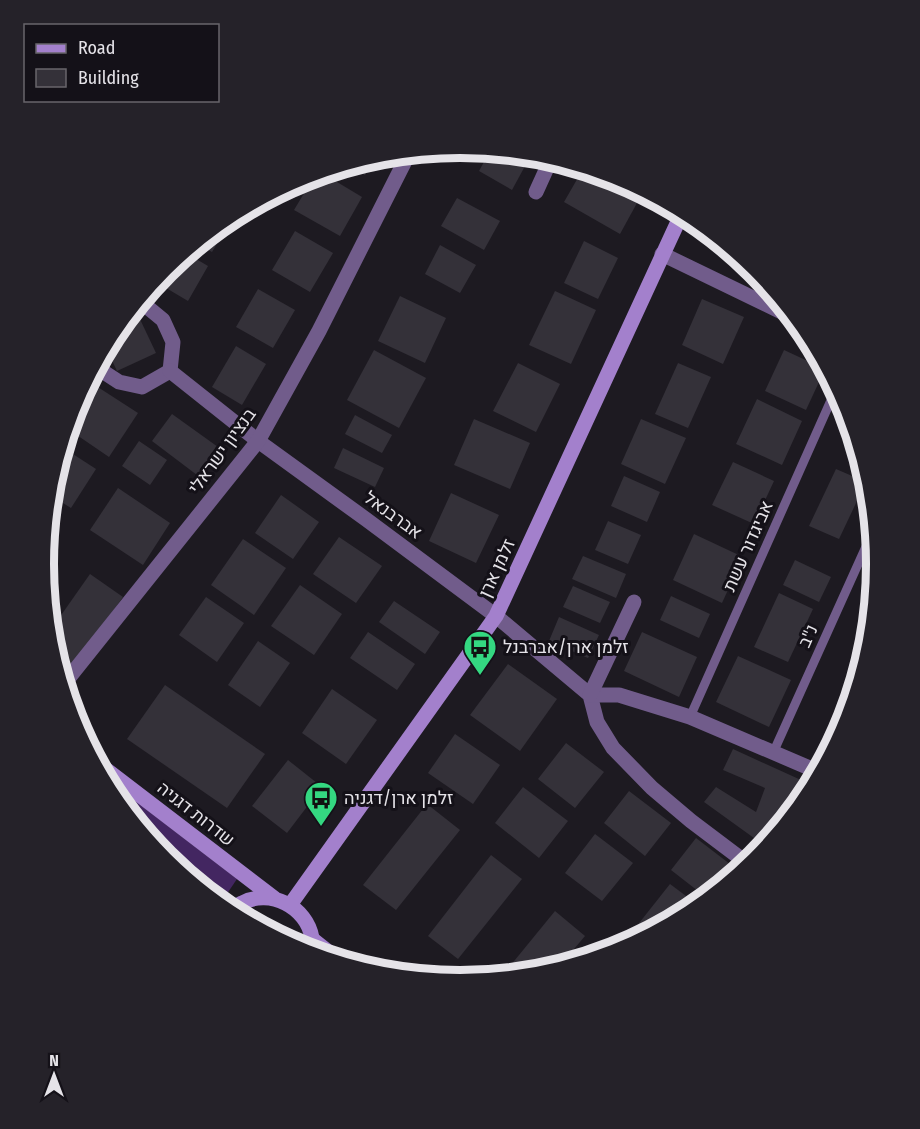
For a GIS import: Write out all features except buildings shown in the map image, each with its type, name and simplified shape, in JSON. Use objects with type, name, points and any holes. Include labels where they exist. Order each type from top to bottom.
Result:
[{"type":"street","name":"בנציון ישראלי","points":[[70,676],[258,441],[319,331],[403,163]]},
{"type":"street","points":[[536,192],[547,168]]},
{"type":"street","name":"זלמן ארן","points":[[290,905],[496,616],[678,222]]},
{"type":"street","points":[[662,254],[775,309]]},
{"type":"street","points":[[103,371],[119,382],[142,387],[170,370],[172,342],[163,320],[147,307]]},
{"type":"street","name":"אברבנאל","points":[[170,370],[258,441],[496,616],[590,695]]},
{"type":"street","points":[[634,602],[590,695],[597,722],[613,748],[652,788],[740,858]]},
{"type":"street","points":[[590,695],[619,694],[690,717],[811,769]]},
{"type":"street","name":"שדרות דגניה","points":[[113,774],[274,898],[290,905],[301,914],[308,926],[311,942]]},
{"type":"street","points":[[240,905],[258,898],[274,898]]},
{"type":"lane","name":"אביגדור עשת","points":[[690,717],[831,400]]},
{"type":"lane","name":"נ\"ב","points":[[774,753],[865,548]]},
{"type":"shaded area","points":[[123,792],[237,879],[225,896],[213,887],[173,852]]},
{"type":"place","name":"זלמן ארן/אברבנל","points":[[480,676]]},
{"type":"place","name":"זלמן ארן/דגניה","points":[[321,827]]}]
